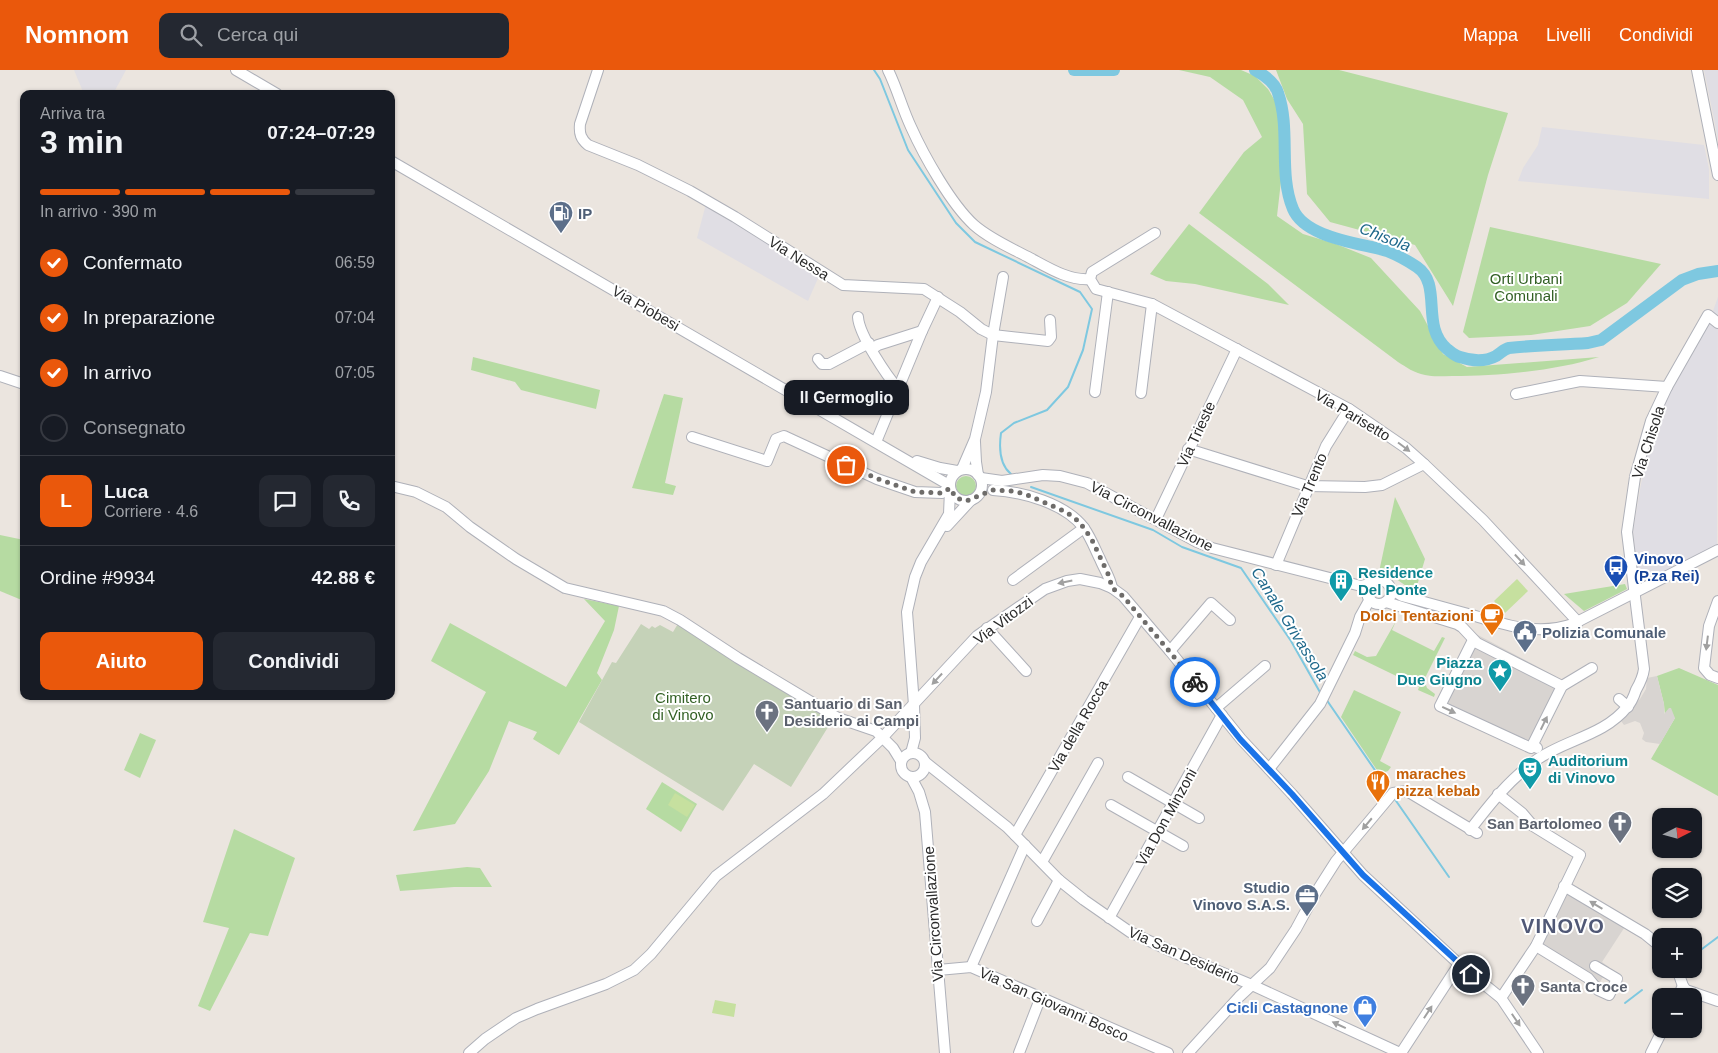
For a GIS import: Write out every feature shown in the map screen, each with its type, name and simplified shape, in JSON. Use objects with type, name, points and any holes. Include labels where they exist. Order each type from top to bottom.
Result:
[{"type":"street","points":[[236,70],[270,90]]},
{"type":"street","name":"Via Nessa","points":[[598,70],[580,124],[579,134],[588,145],[638,165],[690,191],[843,285],[924,289],[960,312],[981,329],[993,335]]},
{"type":"street","points":[[888,70],[911,127],[937,174],[964,214],[987,235],[1044,266],[1083,280],[1155,233]]},
{"type":"street","points":[[1697,70],[1718,175]]},
{"type":"street","name":"Via Piobesi","points":[[395,163],[901,456],[950,487]]},
{"type":"street","name":"Via Parisetto","points":[[1091,276],[1096,290],[1152,304],[1349,409],[1379,428],[1424,464],[1483,520],[1578,622]]},
{"type":"street","points":[[917,764],[907,612],[921,562],[949,514],[950,487],[953,475],[959,470],[975,439],[987,388],[993,335],[1003,277]]},
{"type":"street","points":[[1095,392],[1108,292]]},
{"type":"street","points":[[876,442],[938,297]]},
{"type":"street","points":[[1141,393],[1152,304]]},
{"type":"street","name":"Via Chisola","points":[[1628,707],[1643,676],[1644,669],[1627,532],[1635,477],[1652,422],[1667,387],[1708,315],[1718,323]]},
{"type":"street","points":[[858,317],[859,325],[870,346],[899,390]]},
{"type":"street","points":[[993,335],[1048,341],[1051,337],[1050,320]]},
{"type":"street","points":[[818,360],[822,364],[829,364],[870,346],[922,331]]},
{"type":"street","name":"Via Trieste","points":[[1156,519],[1237,349]]},
{"type":"street","points":[[0,376],[20,383]]},
{"type":"street","points":[[1516,394],[1580,381],[1667,387]]},
{"type":"street","name":"Via Trento","points":[[1276,565],[1307,486],[1326,446],[1349,409]]},
{"type":"street","points":[[692,437],[767,461],[776,439],[784,436],[878,479],[915,492],[942,493],[950,487]]},
{"type":"street","points":[[937,536],[982,489],[976,462],[975,439]]},
{"type":"street","points":[[1188,449],[1307,486],[1365,487],[1382,485],[1424,464]]},
{"type":"street","name":"Via Piobesi","points":[[901,456],[940,468],[959,470]]},
{"type":"street","points":[[959,470],[971,469],[980,476]]},
{"type":"street","name":"Via Circonvallazione","points":[[980,476],[1002,481],[1043,475],[1060,476],[1087,483],[1197,542],[1212,548],[1377,594]]},
{"type":"street","name":"Via Circonvallazione","points":[[974,499],[993,490],[1023,482],[1060,476]]},
{"type":"street","points":[[395,487],[416,492],[446,507],[470,527],[516,559],[565,588],[663,611],[838,718],[876,732],[893,748],[917,764]]},
{"type":"street","points":[[950,487],[956,498],[961,500],[974,499]]},
{"type":"street","points":[[993,490],[1025,494],[1064,511],[1075,518],[1092,540],[1109,576],[1112,588],[1123,596],[1170,651],[1240,739],[1363,875],[1459,964],[1501,998],[1538,1053]]},
{"type":"street","points":[[1013,580],[1084,528]]},
{"type":"street","points":[[1377,594],[1402,596],[1521,629],[1542,630],[1564,627],[1578,622],[1718,550]]},
{"type":"street","name":"Via Vitozzi","points":[[468,1053],[516,1018],[606,984],[634,970],[651,954],[716,876],[823,794],[883,737],[977,636],[987,628],[1044,589],[1055,584],[1067,581],[1090,580],[1112,588]]},
{"type":"street","points":[[1269,769],[1324,697],[1355,633],[1360,616],[1377,594]]},
{"type":"street","points":[[1377,594],[1457,624],[1473,640],[1562,686]]},
{"type":"street","points":[[1718,601],[1709,626],[1704,668],[1710,675],[1718,678]]},
{"type":"street","points":[[1170,651],[1211,603],[1230,620]]},
{"type":"street","name":"Via della Rocca","points":[[1015,835],[1140,617]]},
{"type":"street","points":[[987,628],[1026,671]]},
{"type":"street","points":[[1473,640],[1440,706],[1547,754]]},
{"type":"street","points":[[1219,712],[1265,666]]},
{"type":"street","points":[[1532,746],[1562,686],[1592,668]]},
{"type":"street","points":[[1188,1053],[1239,997],[1270,968],[1343,852],[1392,794],[1407,791],[1473,832],[1498,794],[1537,759],[1610,722],[1628,707],[1619,699]]},
{"type":"street","name":"Via Don Minzoni","points":[[1109,918],[1173,803],[1219,712]]},
{"type":"street","points":[[1532,746],[1537,759]]},
{"type":"street","points":[[1042,862],[1098,763]]},
{"type":"street","name":"Via Circonvallazione","points":[[917,764],[919,792],[925,812],[945,1053]]},
{"type":"street","name":"Via San Desiderio","points":[[917,764],[1007,827],[1059,880],[1130,932],[1252,985],[1400,1053]]},
{"type":"street","points":[[1128,777],[1199,818]]},
{"type":"street","points":[[1506,801],[1507,786]]},
{"type":"street","points":[[1498,794],[1533,826],[1580,855],[1536,946],[1501,998]]},
{"type":"street","points":[[1111,806],[1183,846]]},
{"type":"street","points":[[971,967],[1025,845]]},
{"type":"street","points":[[1037,921],[1059,880]]},
{"type":"street","points":[[1564,886],[1652,941]]},
{"type":"street","points":[[1536,946],[1588,978],[1598,990],[1609,996],[1617,979],[1595,966]]},
{"type":"street","points":[[1400,1053],[1459,964]]},
{"type":"street","name":"Via San Giovanni Bosco","points":[[938,970],[971,967],[1040,999],[1168,1053]]},
{"type":"street","points":[[1702,996],[1718,1001]]},
{"type":"street","points":[[1020,1053],[1040,999]]},
{"type":"street","points":[[1652,1053],[1659,1038]]},
{"type":"shaded area","points":[[74,70],[126,70],[115,90],[82,90]]},
{"type":"shaded area","points":[[1704,70],[1718,70],[1718,140],[1714,119]]},
{"type":"shaded area","points":[[1542,127],[1704,145],[1709,169],[1709,199],[1518,181],[1523,168],[1538,145]]},
{"type":"shaded area","points":[[706,204],[819,276],[808,301],[697,238]]},
{"type":"shaded area","points":[[1718,297],[1717,546],[1639,584],[1633,531],[1655,419],[1709,322]]},
{"type":"shaded area","name":"Piazza Due Giugno","points":[[1476,634],[1555,676],[1559,685],[1526,751],[1436,709]]},
{"type":"shaded area","points":[[1657,676],[1664,704],[1664,714],[1671,708],[1675,718],[1660,744],[1646,742],[1642,739],[1644,733],[1640,723],[1635,721],[1624,725],[1619,718],[1640,699],[1646,689],[1647,678]]},
{"type":"shaded area","points":[[1569,886],[1628,922],[1602,962],[1609,967],[1597,987],[1537,951]]},
{"type":"green space","points":[[1179,70],[1241,70],[1255,76],[1268,89],[1278,106],[1282,121],[1280,135],[1284,155],[1277,216],[1303,234],[1336,244],[1371,258],[1420,311],[1443,354],[1467,367],[1599,357],[1545,369],[1470,376],[1428,376],[1398,362],[1199,213],[1244,152],[1262,137],[1243,100],[1210,77]]},
{"type":"green space","points":[[1276,70],[1339,70],[1508,113],[1488,175],[1453,306],[1415,245],[1330,222],[1307,194],[1303,124],[1287,99]]},
{"type":"green space","points":[[1189,224],[1268,284],[1289,305],[1195,284],[1166,281],[1150,274]]},
{"type":"green space","name":"Orti Urbani Comunali","points":[[1490,227],[1661,264],[1627,303],[1590,326],[1531,335],[1469,338],[1463,332]]},
{"type":"green space","points":[[473,357],[600,390],[596,409],[521,390],[515,382],[471,370]]},
{"type":"green space","points":[[664,394],[683,398],[665,483],[676,486],[673,495],[632,488]]},
{"type":"green space","points":[[966,476],[973,479],[976,486],[973,493],[966,496],[959,493],[956,486],[959,479]]},
{"type":"green space","points":[[1395,497],[1425,559],[1416,589],[1409,588],[1392,576],[1379,572]]},
{"type":"green space","points":[[0,535],[20,539],[20,599],[0,591]]},
{"type":"green space","points":[[1517,579],[1528,591],[1505,613],[1494,601]]},
{"type":"green space","points":[[1625,584],[1627,589],[1584,611],[1564,594]]},
{"type":"green space","points":[[584,599],[619,606],[614,630],[597,673],[602,680],[559,755],[533,739],[537,732],[509,721],[489,771],[455,824],[413,831],[486,692],[431,661],[450,623],[566,687],[605,621]]},
{"type":"green space","points":[[1396,621],[1392,630],[1434,651],[1442,637],[1445,638],[1424,680],[1427,688],[1435,694],[1434,697],[1418,690],[1419,687],[1353,655],[1355,651],[1367,657],[1376,656]]},
{"type":"green space","name":"Cimitero di Vinovo","points":[[679,622],[833,719],[791,787],[754,764],[723,811],[579,722],[612,662],[616,663],[641,624],[649,629],[652,626],[655,628],[660,625],[673,632]]},
{"type":"green space","points":[[1679,668],[1718,685],[1718,796],[1651,759],[1675,718],[1665,715],[1657,676]]},
{"type":"green space","points":[[1354,690],[1401,712],[1380,761],[1391,767],[1381,776],[1341,717]]},
{"type":"green space","points":[[140,733],[156,740],[140,778],[124,770]]},
{"type":"green space","points":[[662,782],[697,804],[681,832],[646,809]]},
{"type":"green space","points":[[675,793],[695,805],[687,817],[668,805]]},
{"type":"green space","points":[[234,829],[295,858],[268,936],[250,933],[210,1011],[198,1006],[229,928],[203,922]]},
{"type":"green space","points":[[467,867],[480,868],[492,887],[454,887],[400,891],[396,875]]},
{"type":"green space","points":[[715,1000],[736,1004],[734,1017],[712,1013]]},
{"type":"waterway","name":"Canale Grivassola","points":[[874,70],[880,79],[908,150],[956,223],[975,242],[1080,292],[1092,309],[1083,350],[1068,387],[1047,410],[1014,423],[1001,433],[1000,449],[1002,460],[1011,474]]},
{"type":"waterway","name":"Chisola","points":[[1074,70],[1114,70]]},
{"type":"waterway","name":"Chisola","points":[[1255,70],[1272,82],[1277,89],[1284,122],[1286,181],[1293,209],[1299,219],[1321,233],[1387,251],[1417,267],[1425,275],[1429,284],[1432,318],[1439,340],[1456,356],[1483,360],[1492,358],[1509,348],[1588,343],[1601,340],[1682,280],[1698,274],[1718,271]]},
{"type":"waterway","name":"Canale Grivassola","points":[[1031,487],[1153,530],[1182,547],[1241,568],[1291,641],[1321,694]]},
{"type":"waterway","name":"Canale Grivassola","points":[[1326,699],[1390,792]]},
{"type":"waterway","name":"Canale Grivassola","points":[[1394,798],[1449,877]]},
{"type":"waterway","name":"Canale Grivassola","points":[[1702,949],[1718,937]]},
{"type":"waterway","name":"Canale Grivassola","points":[[1625,1003],[1642,990]]},
{"type":"way so far","points":[[846,465],[915,492],[942,493],[950,488],[956,498],[966,501],[993,490],[1012,491],[1025,494],[1064,511],[1075,518],[1092,540],[1109,576],[1112,588],[1123,596],[1195,682]]},
{"type":"place","name":"IP","points":[[561,234]]},
{"type":"place","name":"Il Germoglio","points":[[846,465]]},
{"type":"place","name":"Vinovo (P.za Rei)","points":[[1616,588]]},
{"type":"place","name":"Residence Del Ponte","points":[[1341,602]]},
{"type":"place","name":"Dolci Tentazioni","points":[[1492,636]]},
{"type":"place","name":"Polizia Comunale","points":[[1525,653]]},
{"type":"place","name":"Piazza Due Giugno","points":[[1500,692]]},
{"type":"place","name":"Santuario di San Desiderio ai Campi","points":[[767,733]]},
{"type":"place","name":"Auditorium di Vinovo","points":[[1530,790]]},
{"type":"place","name":"maraches pizza kebab","points":[[1378,803]]},
{"type":"place","name":"San Bartolomeo","points":[[1620,844]]},
{"type":"place","name":"Studio Vinovo S.A.S.","points":[[1307,917]]},
{"type":"place","name":"Santa Croce","points":[[1523,1007]]},
{"type":"place","name":"Cicli Castagnone","points":[[1365,1028]]},
{"type":"district","name":"VINOVO","points":[[1563,926]]},
{"type":"route","points":[[1195,682],[1240,739],[1340,846],[1363,875],[1471,974]]}]
